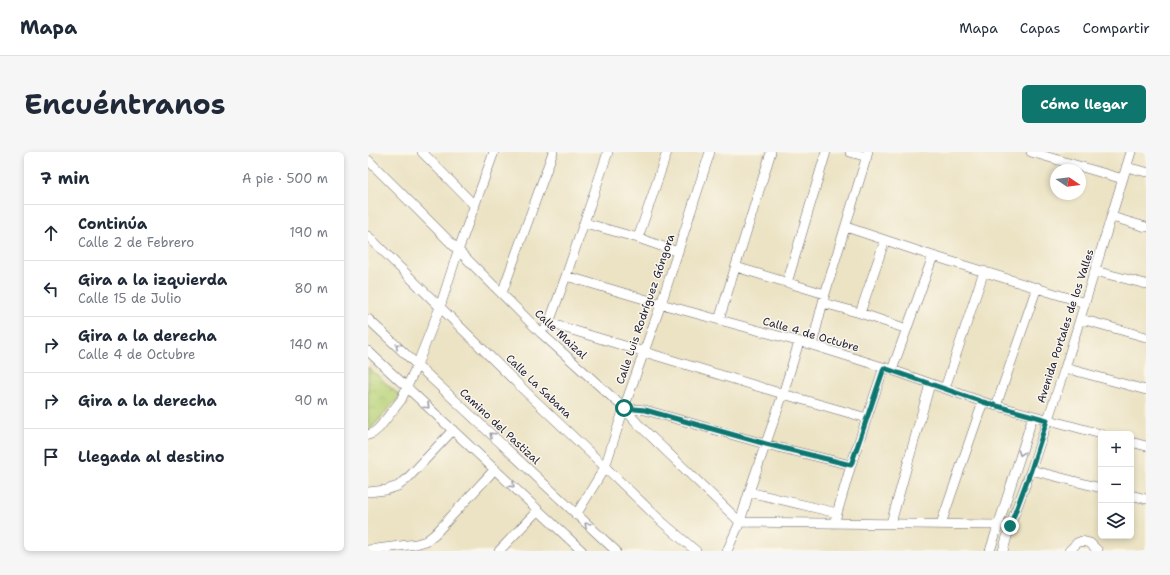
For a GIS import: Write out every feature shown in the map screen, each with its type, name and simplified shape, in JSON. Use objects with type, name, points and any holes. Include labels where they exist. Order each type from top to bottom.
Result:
[{"type":"street","points":[[422,152],[475,206]]},
{"type":"street","points":[[368,435],[379,428],[401,400],[418,365],[440,307],[458,251],[494,152]]},
{"type":"street","points":[[502,293],[553,152]]},
{"type":"street","points":[[541,333],[549,323],[585,223],[608,152]]},
{"type":"street","points":[[638,238],[667,152]]},
{"type":"street","name":"Calle Luis Rodríguez Góngora","points":[[576,515],[605,467],[624,408],[661,304],[710,152]]},
{"type":"street","points":[[719,320],[771,152]]},
{"type":"street","points":[[787,283],[826,152]]},
{"type":"street","points":[[812,345],[824,298],[867,154],[850,152]]},
{"type":"street","points":[[1033,152],[1123,179]]},
{"type":"street","name":"Avenida Portales de los Valles","points":[[1003,551],[1010,526],[1031,470],[1081,319],[1084,303],[1112,218],[1131,152]]},
{"type":"street","name":"Calle Maizal","points":[[368,160],[541,333],[624,408],[638,424],[740,522]]},
{"type":"street","points":[[1126,167],[1146,172]]},
{"type":"street","points":[[1112,218],[1146,227]]},
{"type":"street","points":[[585,223],[638,238],[678,252]]},
{"type":"street","points":[[846,227],[1084,303]]},
{"type":"street","name":"Calle La Sabana","points":[[368,236],[524,390],[661,522],[696,551]]},
{"type":"street","points":[[860,313],[885,240]]},
{"type":"street","points":[[834,524],[851,465],[867,418],[907,329],[933,256]]},
{"type":"street","points":[[736,267],[787,283],[860,313],[907,329]]},
{"type":"street","points":[[945,388],[984,271]]},
{"type":"street","points":[[1095,271],[1146,284]]},
{"type":"street","name":"Calle 4 de Octubre","points":[[566,276],[661,304],[812,345],[888,369],[983,402],[1098,433]]},
{"type":"street","points":[[996,406],[1037,287]]},
{"type":"street","name":"Camino del Pastizal","points":[[368,319],[616,551]]},
{"type":"street","points":[[1081,319],[1146,337]]},
{"type":"street","points":[[549,323],[867,418]]},
{"type":"street","points":[[727,551],[740,522],[799,342]]},
{"type":"street","points":[[368,351],[580,550]]},
{"type":"street","points":[[1065,368],[1146,390]]},
{"type":"street","points":[[891,523],[930,384]]},
{"type":"street","points":[[941,524],[983,402]]},
{"type":"street","points":[[624,408],[645,410],[766,444],[851,465]]},
{"type":"street","name":"Avenida Portales de los Valles","points":[[990,551],[1033,416]]},
{"type":"street","points":[[368,492],[386,490],[398,486],[407,479],[453,430]]},
{"type":"street","points":[[1134,443],[1146,446]]},
{"type":"street","points":[[368,550],[416,544],[426,541],[435,534],[495,469]]},
{"type":"street","points":[[1031,470],[1098,487]]},
{"type":"street","points":[[749,492],[837,513]]},
{"type":"street","points":[[1134,496],[1146,499]]},
{"type":"street","points":[[499,551],[538,510]]},
{"type":"street","points":[[740,522],[998,525]]},
{"type":"street","points":[[1068,551],[1077,543],[1082,541],[1090,543],[1098,551]]},
{"type":"green space","points":[[368,367],[400,396],[368,432]]},
{"type":"route","points":[[624,408],[645,410],[766,444],[851,465],[884,368],[983,402],[1047,420],[1031,470],[1010,526]]}]
